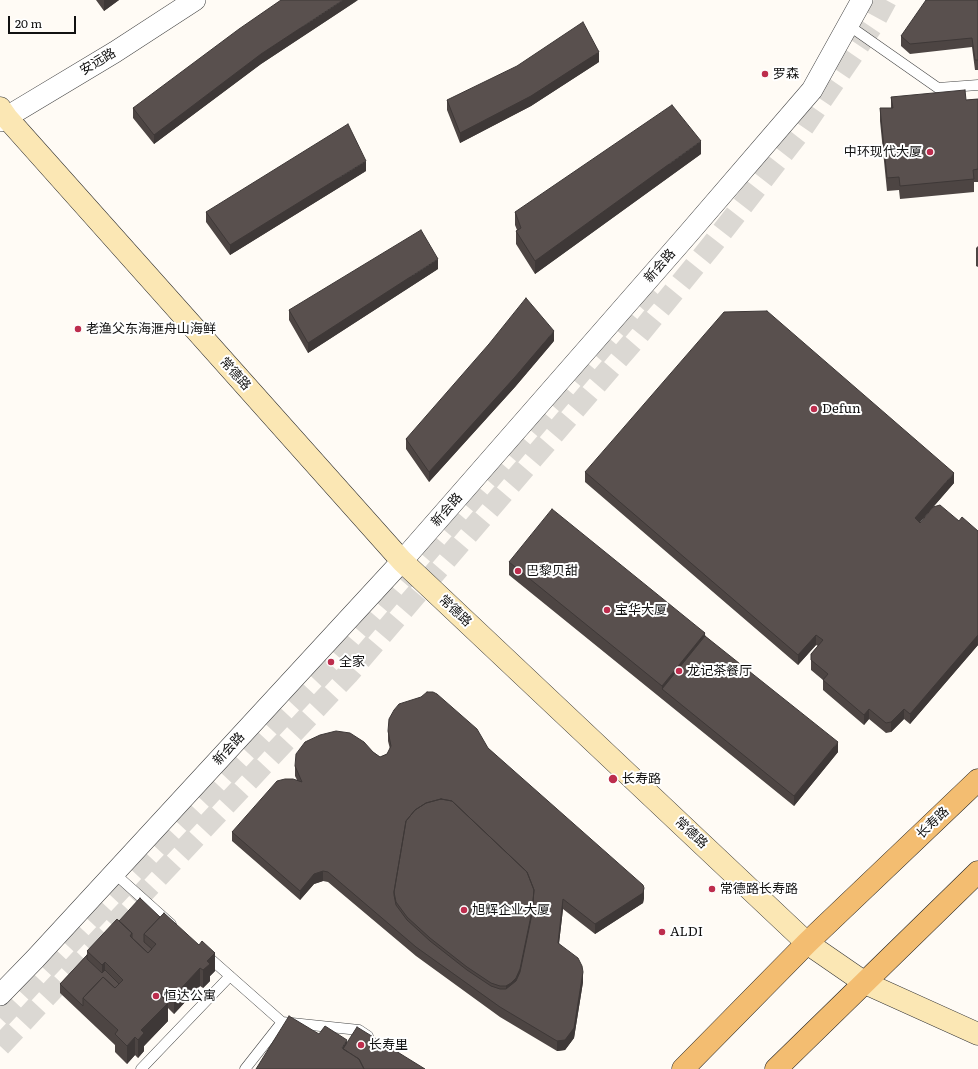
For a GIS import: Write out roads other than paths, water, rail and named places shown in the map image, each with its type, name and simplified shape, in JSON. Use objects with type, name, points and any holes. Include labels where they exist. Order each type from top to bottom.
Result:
[{"type":"main road","name":"常德路","points":[[2,116],[402,561],[807,943],[865,983],[978,1034]]},
{"type":"main road","name":"长寿路","points":[[683,1069],[807,943],[978,780]]},
{"type":"main road","points":[[776,1069],[978,872]]},
{"type":"street","name":"安远路","points":[[2,116],[115,52],[195,0]]},
{"type":"street","name":"新会路","points":[[0,995],[35,959],[402,561],[683,240],[812,90],[862,0]]},
{"type":"lane","points":[[848,25],[938,88],[978,85]]},
{"type":"lane","points":[[114,873],[178,930]]},
{"type":"lane","points":[[195,945],[282,1022],[359,1030],[378,1042]]},
{"type":"lane","points":[[141,1069],[230,976]]},
{"type":"lane","points":[[244,1069],[282,1022]]},
{"type":"tunnel","points":[[0,1046],[348,674],[636,338],[711,246],[802,129],[872,26],[886,0]]},
{"type":"tunnel","points":[[0,1018],[334,661],[652,289]]},
{"type":"place","name":"罗森","points":[[765,74]]},
{"type":"place","name":"中环现代大厦","points":[[930,152]]},
{"type":"place","name":"老渔父东海滙舟山海鲜","points":[[78,329]]},
{"type":"place","name":"Defun","points":[[814,409]]},
{"type":"place","name":"巴黎贝甜","points":[[518,571]]},
{"type":"place","name":"宝华大厦","points":[[607,610]]},
{"type":"place","name":"全家","points":[[331,662]]},
{"type":"place","name":"龙记茶餐厅","points":[[679,671]]},
{"type":"place","name":"长寿路","points":[[613,779]]},
{"type":"place","name":"常德路长寿路","points":[[712,889]]},
{"type":"place","name":"旭辉企业大厦","points":[[464,910]]},
{"type":"place","name":"ALDI","points":[[662,932]]},
{"type":"place","name":"恒达公寓","points":[[156,996]]},
{"type":"place","name":"长寿里","points":[[361,1045]]}]
